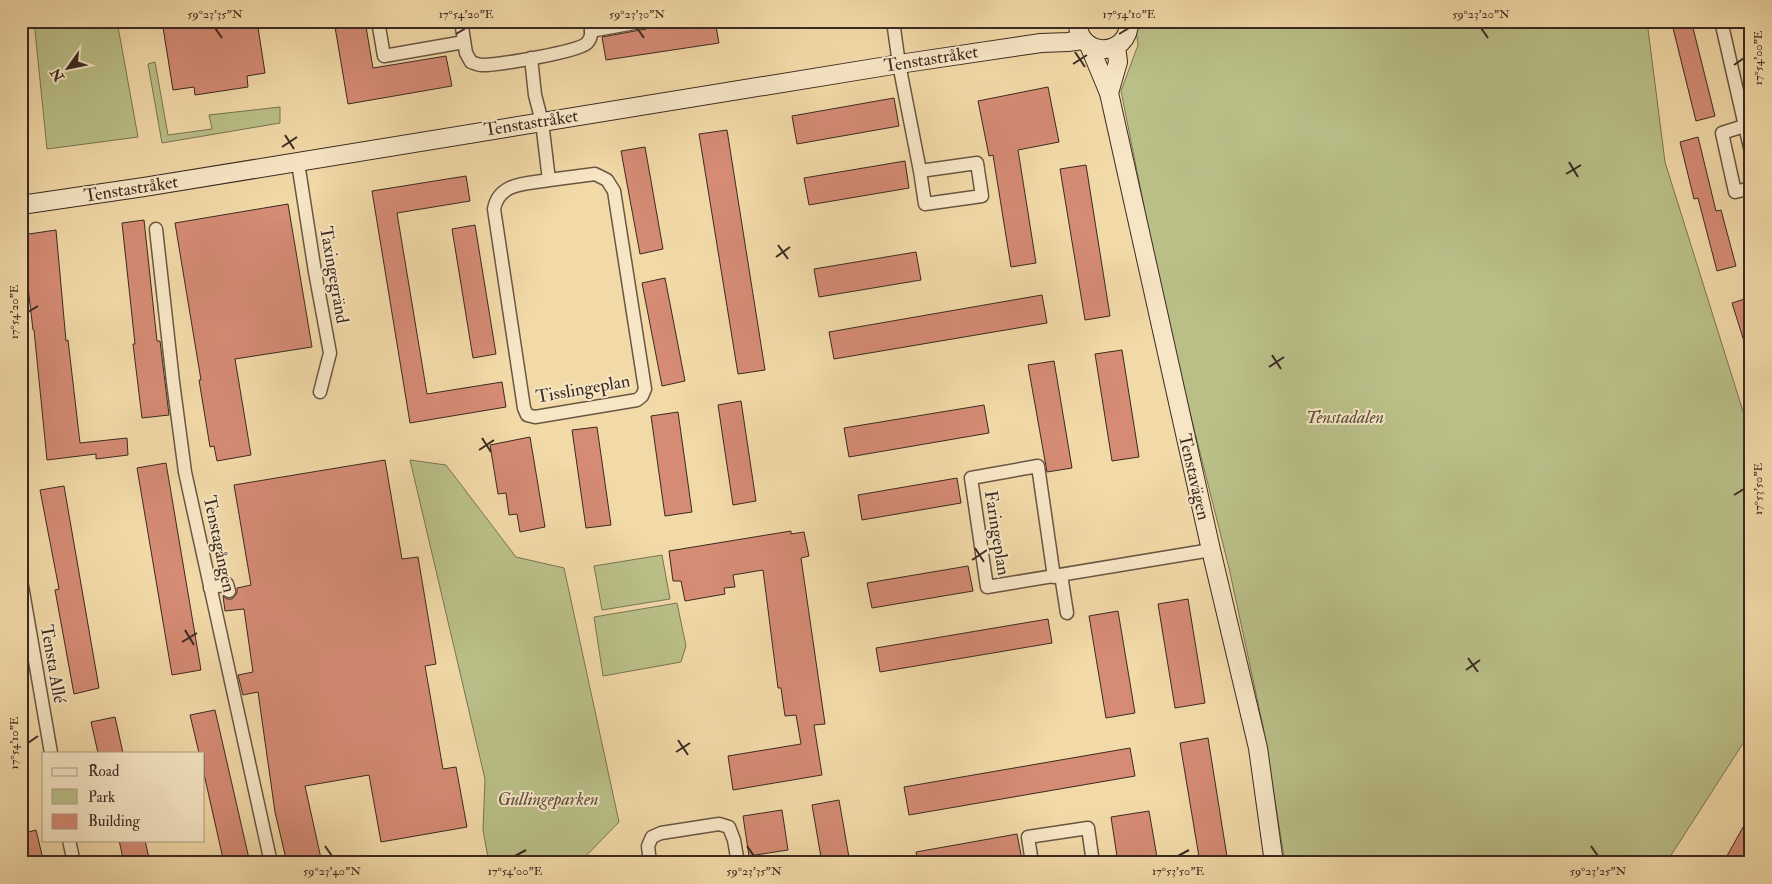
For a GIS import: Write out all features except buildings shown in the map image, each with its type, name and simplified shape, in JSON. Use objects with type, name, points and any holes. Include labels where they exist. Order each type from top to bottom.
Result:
[{"type":"street","points":[[378,21],[384,56],[464,42]]},
{"type":"street","points":[[461,21],[466,53],[471,62],[481,65],[531,58],[580,48],[589,42],[590,26],[645,21]]},
{"type":"street","points":[[893,21],[898,64],[925,204],[982,196],[977,163],[920,171]]},
{"type":"street","name":"Tenstastråket","points":[[1041,42],[1074,21]]},
{"type":"street","name":"Tenstavägen","points":[[1078,21],[1080,33],[1109,93],[1211,550],[1258,748],[1274,863]]},
{"type":"street","points":[[1116,46],[1127,35],[1129,21]]},
{"type":"street","points":[[1722,21],[1751,152]]},
{"type":"street","name":"Tenstastråket","points":[[21,205],[298,163],[1041,42],[1086,42],[1102,50],[1116,46]]},
{"type":"street","name":"Tenstavägen","points":[[1109,93],[1118,62],[1116,46]]},
{"type":"street","points":[[531,58],[535,96],[542,122],[549,180]]},
{"type":"street","points":[[1744,126],[1722,133],[1735,192],[1751,188]]},
{"type":"street","name":"Taxingegränd","points":[[298,163],[330,353],[320,392]]},
{"type":"street","name":"Tisslingeplan","points":[[595,174],[607,180],[614,191],[645,389],[642,396],[636,400],[535,417],[527,415],[524,408],[494,209],[496,199],[508,187],[549,180],[595,174]]},
{"type":"street","name":"Tenstagången","points":[[156,230],[181,450],[271,863]]},
{"type":"street","name":"Faringeplan","points":[[1057,576],[1038,466],[971,478],[987,586],[1057,576],[1211,550]]},
{"type":"street","points":[[1057,576],[1067,613]]},
{"type":"street","name":"Tensta Allé","points":[[21,580],[51,752]]},
{"type":"street","points":[[210,588],[227,584],[228,591]]},
{"type":"street","points":[[650,863],[648,846],[652,837],[661,832],[719,824],[729,827],[734,840],[738,863]]},
{"type":"street","points":[[1032,863],[1028,837],[1088,828],[1093,863]]},
{"type":"street","points":[[69,842],[74,863]]},
{"type":"green space","points":[[34,21],[117,21],[138,137],[47,149]]},
{"type":"green space","name":"Tenstadalen","points":[[1135,21],[1647,21],[1665,162],[1751,437],[1751,731],[1666,863],[1285,863],[1263,726],[1229,568],[1166,317],[1121,91],[1138,45]]},
{"type":"green space","points":[[155,62],[168,135],[212,129],[209,115],[280,107],[280,123],[162,143],[148,64]]},
{"type":"green space","name":"Gullingeparken","points":[[410,460],[446,465],[516,557],[564,568],[619,822],[579,863],[489,863],[483,830],[485,779]]},
{"type":"green space","points":[[662,555],[670,599],[602,610],[594,566]]},
{"type":"green space","points":[[677,603],[686,646],[681,662],[603,676],[594,617]]}]
